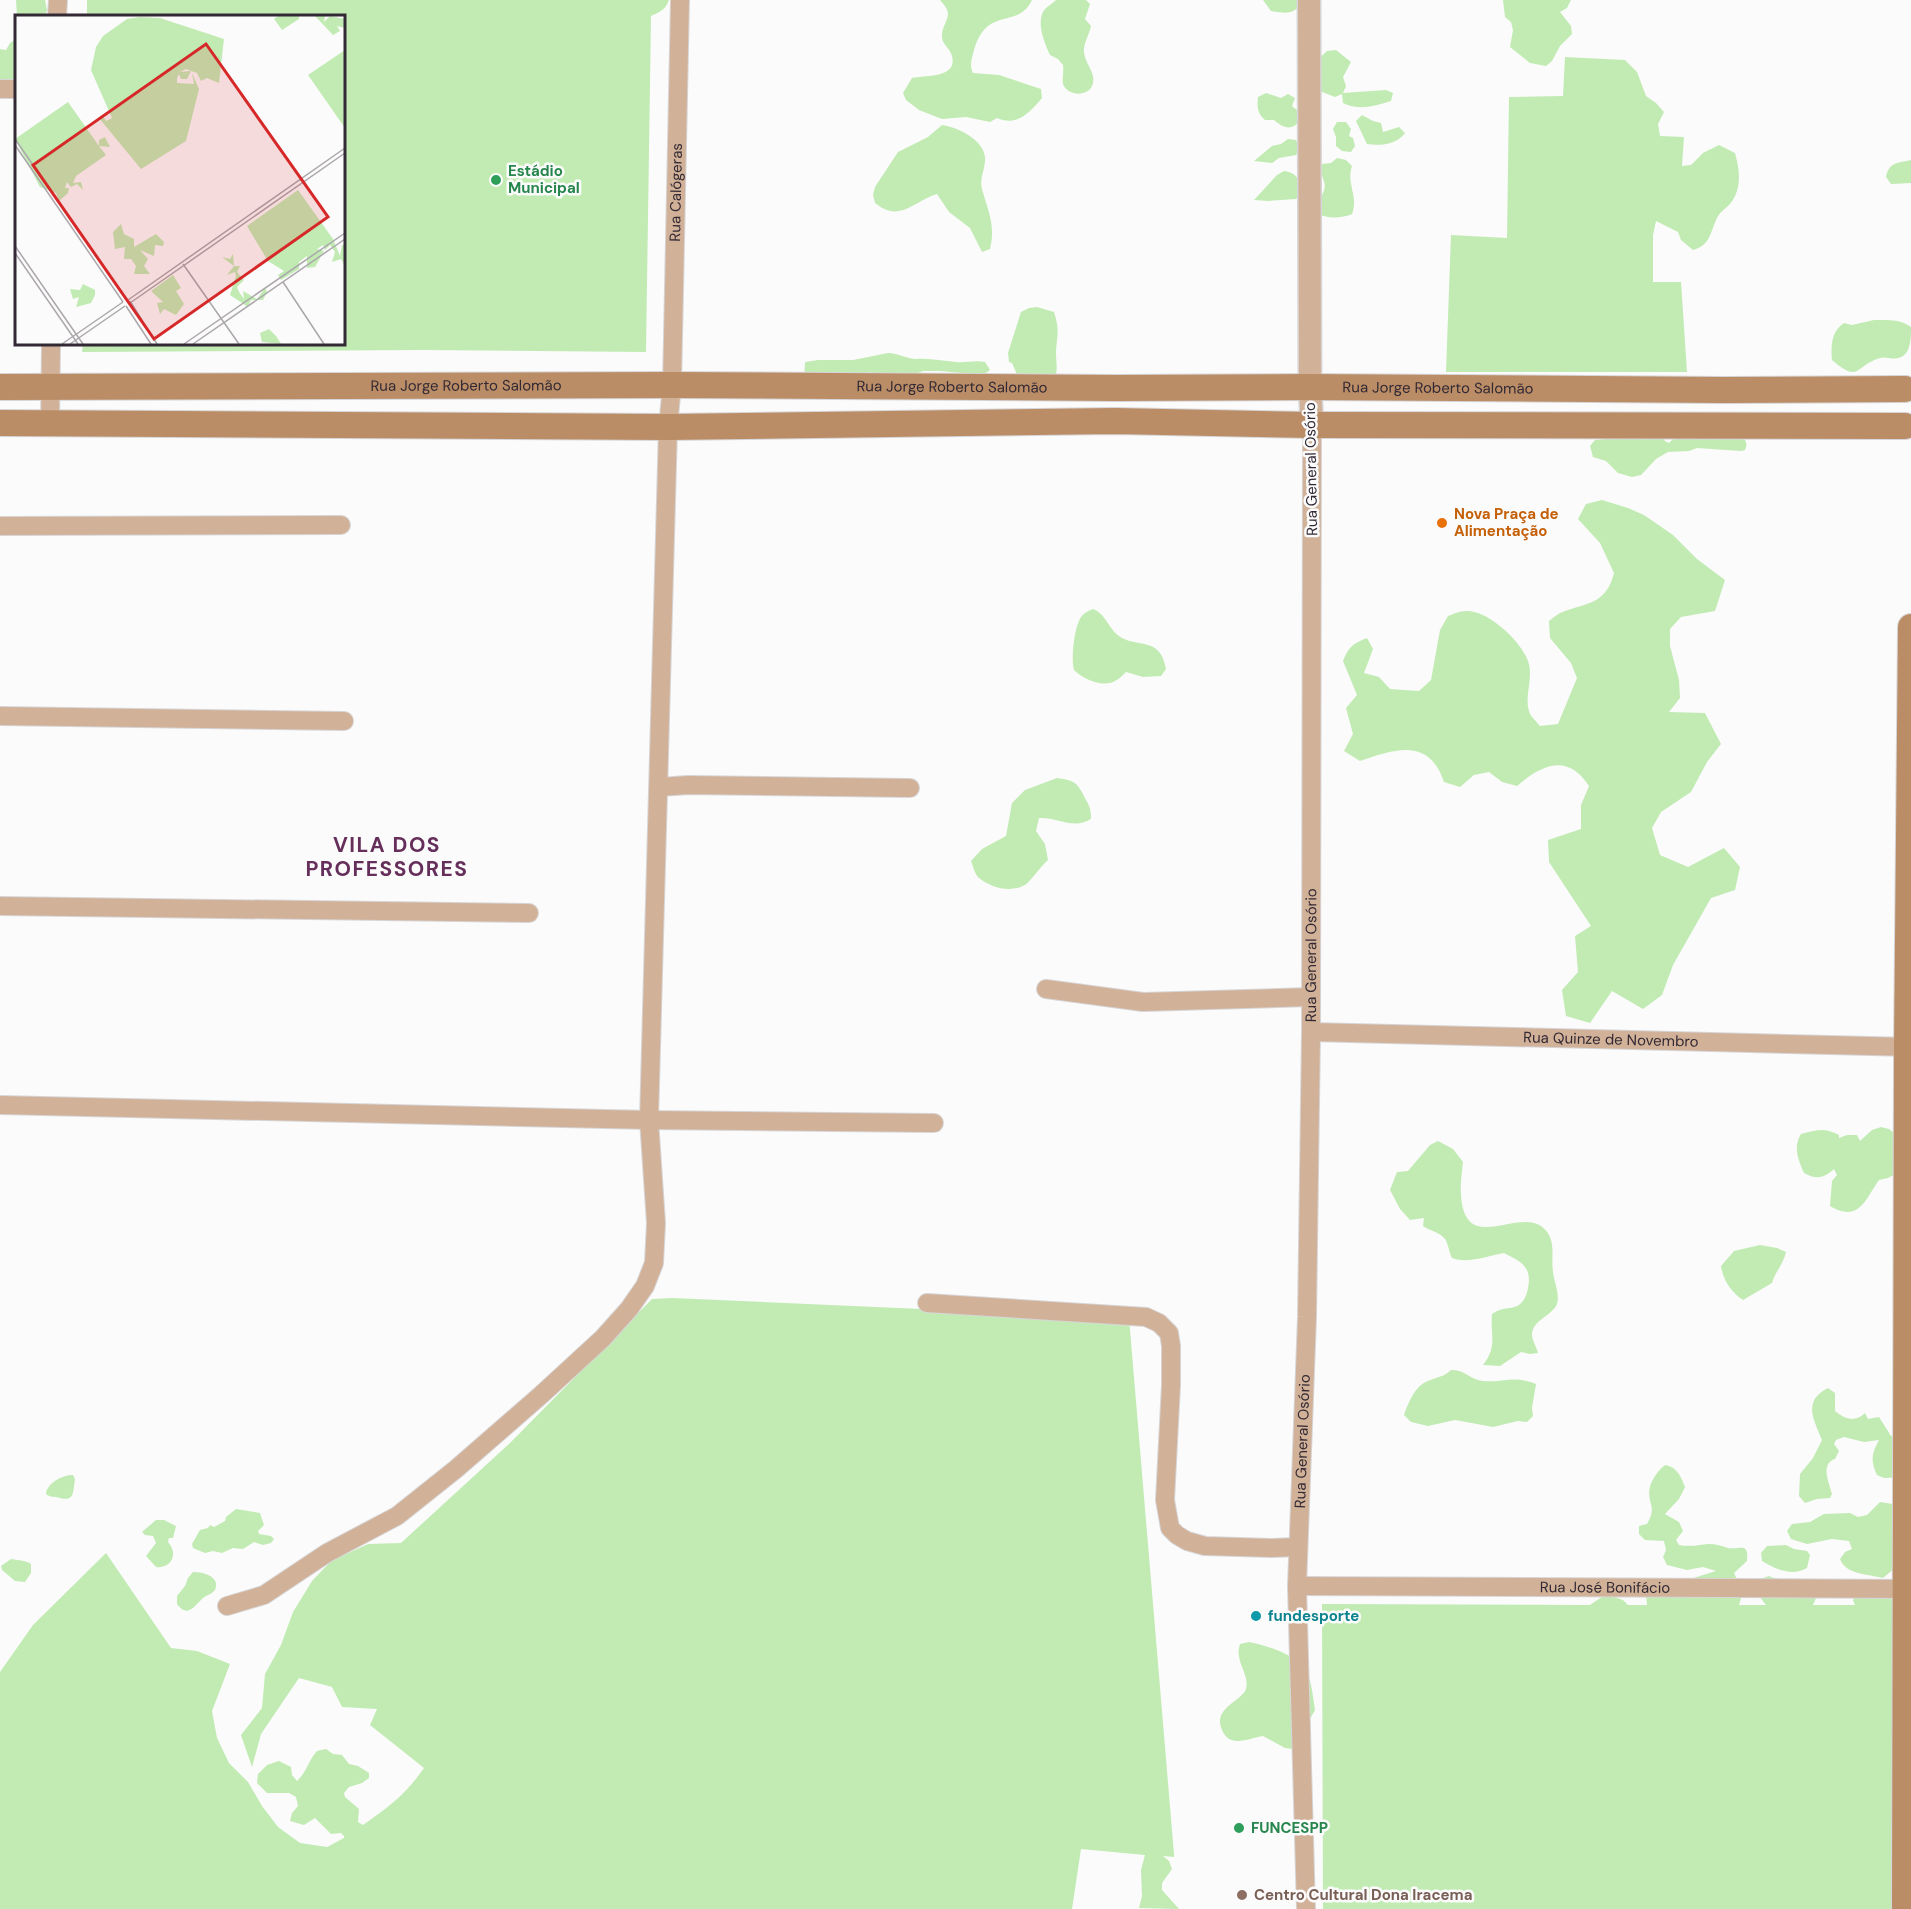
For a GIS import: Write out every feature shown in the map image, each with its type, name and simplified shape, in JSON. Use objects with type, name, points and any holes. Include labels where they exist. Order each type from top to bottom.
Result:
[{"type":"main road","name":"Rua Jorge Roberto Salomão","points":[[0,387],[672,385],[1712,390],[1908,387]]},
{"type":"main road","points":[[1908,387],[1899,407],[1901,417],[1908,429]]},
{"type":"main road","points":[[1115,421],[1116,388]]},
{"type":"main road","points":[[0,423],[668,427],[1115,421],[1312,425],[1908,429]]},
{"type":"main road","points":[[1905,1909],[1911,627]]},
{"type":"street","points":[[57,15],[58,0]]},
{"type":"street","name":"Rua Calógeras","points":[[227,1606],[264,1595],[303,1567],[396,1516],[425,1495],[603,1338],[629,1309],[645,1286],[654,1263],[656,1223],[650,1119],[668,427],[672,385],[680,0]]},
{"type":"street","name":"Rua General Osório","points":[[1306,1909],[1297,1586],[1307,1317],[1311,1032],[1312,425],[1309,0]]},
{"type":"street","points":[[50,423],[51,345]]},
{"type":"street","points":[[0,526],[341,525]]},
{"type":"street","points":[[0,716],[344,722]]},
{"type":"street","points":[[660,787],[688,785],[910,788]]},
{"type":"street","points":[[0,906],[528,913]]},
{"type":"street","points":[[1046,989],[1143,1002],[1310,997]]},
{"type":"street","name":"Rua Quinze de Novembro","points":[[1311,1032],[1909,1047]]},
{"type":"street","points":[[0,1105],[934,1123]]},
{"type":"street","points":[[927,1303],[1146,1317],[1159,1323],[1169,1333],[1171,1346],[1165,1500],[1170,1528],[1187,1541],[1205,1546],[1298,1547]]},
{"type":"street","name":"Rua José Bonifácio","points":[[1297,1586],[1908,1589]]},
{"type":"green space","points":[[16,0],[45,0],[45,15],[17,15]]},
{"type":"green space","name":"Estádio Municipal","points":[[87,0],[669,0],[662,10],[651,16],[646,352],[422,350],[82,352],[83,345],[345,345],[345,15],[87,15]]},
{"type":"green space","points":[[940,0],[1032,0],[1019,14],[994,22],[987,27],[980,36],[971,64],[973,73],[999,75],[1041,89],[1042,98],[1028,113],[1011,121],[997,118],[990,122],[966,117],[942,119],[919,110],[906,100],[903,93],[912,78],[932,76],[950,69],[952,56],[942,38],[948,11]]},
{"type":"green space","points":[[1056,0],[1086,0],[1090,4],[1085,19],[1091,26],[1084,53],[1092,72],[1093,84],[1084,93],[1076,94],[1065,88],[1063,65],[1050,55],[1044,39],[1041,26],[1042,14]]},
{"type":"green space","points":[[1263,0],[1309,0],[1295,10],[1284,13],[1271,11]]},
{"type":"green space","points":[[1503,0],[1571,0],[1567,8],[1560,12],[1571,26],[1572,34],[1546,66],[1530,63],[1510,47],[1513,30],[1511,22],[1505,17]]},
{"type":"green space","points":[[15,40],[15,89],[0,83],[0,49],[6,50]]},
{"type":"green space","points":[[1336,50],[1351,62],[1343,77],[1346,86],[1343,93],[1386,90],[1393,93],[1391,101],[1373,106],[1355,107],[1343,103],[1342,94],[1335,97],[1312,88],[1310,67],[1327,51]]},
{"type":"green space","points":[[1565,57],[1625,60],[1637,72],[1646,96],[1664,112],[1658,124],[1660,136],[1684,137],[1682,166],[1691,165],[1703,153],[1719,145],[1735,153],[1739,173],[1737,192],[1730,204],[1718,216],[1703,245],[1693,250],[1681,240],[1678,232],[1656,221],[1653,235],[1653,282],[1681,282],[1687,372],[1446,372],[1451,235],[1507,238],[1509,97],[1563,96]]},
{"type":"green space","points":[[1266,93],[1281,98],[1288,94],[1295,98],[1292,106],[1298,111],[1301,119],[1298,123],[1288,127],[1274,120],[1265,120],[1259,112],[1258,97]]},
{"type":"green space","points":[[1362,115],[1381,123],[1383,132],[1399,127],[1405,133],[1397,140],[1387,144],[1367,144],[1356,121]]},
{"type":"green space","points":[[1337,122],[1346,122],[1351,129],[1349,136],[1353,138],[1355,146],[1351,152],[1342,151],[1336,146],[1333,129]]},
{"type":"green space","points":[[942,125],[955,128],[974,139],[980,145],[985,157],[981,185],[990,219],[992,241],[990,249],[982,252],[970,228],[949,212],[937,194],[899,211],[884,209],[875,203],[873,195],[875,187],[898,152],[928,137]]},
{"type":"green space","points":[[1288,139],[1296,140],[1300,148],[1296,155],[1279,158],[1272,163],[1254,161],[1272,146]]},
{"type":"green space","points":[[1337,158],[1346,160],[1352,166],[1350,179],[1354,208],[1352,214],[1326,217],[1319,214],[1317,202],[1325,186],[1322,164],[1331,163]]},
{"type":"green space","points":[[1911,160],[1911,183],[1891,184],[1886,177],[1889,168]]},
{"type":"green space","points":[[1284,171],[1295,175],[1299,181],[1302,193],[1296,199],[1254,200],[1277,175]]},
{"type":"green space","points":[[1037,307],[1054,312],[1056,318],[1058,332],[1056,375],[1055,378],[1019,379],[1012,363],[1009,362],[1008,353],[1021,312]]},
{"type":"green space","points":[[1874,320],[1898,321],[1911,327],[1906,354],[1896,358],[1880,358],[1853,372],[1832,360],[1833,339],[1837,330],[1844,323],[1852,325]]},
{"type":"green space","points":[[888,353],[913,359],[985,362],[990,370],[983,375],[923,371],[892,383],[870,372],[837,380],[804,380],[805,362],[853,360]]},
{"type":"green space","points":[[1660,434],[1669,443],[1675,437],[1721,439],[1741,436],[1746,446],[1745,450],[1741,451],[1697,448],[1689,451],[1668,452],[1656,459],[1641,475],[1632,477],[1618,473],[1606,461],[1593,457],[1590,446],[1595,440]]},
{"type":"green space","points":[[1602,500],[1644,515],[1673,535],[1697,559],[1725,580],[1715,611],[1681,617],[1670,629],[1670,646],[1679,680],[1680,698],[1669,712],[1705,713],[1721,744],[1707,762],[1691,792],[1661,812],[1652,828],[1660,855],[1688,867],[1724,848],[1740,867],[1735,890],[1711,898],[1673,965],[1662,995],[1643,1009],[1612,991],[1590,1023],[1566,1016],[1562,990],[1578,972],[1575,936],[1591,926],[1549,862],[1548,840],[1581,829],[1581,805],[1589,786],[1581,776],[1564,766],[1554,765],[1545,768],[1526,778],[1517,786],[1502,782],[1489,772],[1474,775],[1460,787],[1444,782],[1438,768],[1420,752],[1398,751],[1360,761],[1344,751],[1353,734],[1346,708],[1357,695],[1343,661],[1352,647],[1367,638],[1373,649],[1364,673],[1379,677],[1390,689],[1419,691],[1431,680],[1440,630],[1448,616],[1464,611],[1475,612],[1503,628],[1524,653],[1530,667],[1528,705],[1532,717],[1540,726],[1558,724],[1577,678],[1571,663],[1550,638],[1549,621],[1563,612],[1596,600],[1602,596],[1611,583],[1614,573],[1600,543],[1578,519],[1586,504]]},
{"type":"green space","points":[[1093,609],[1101,614],[1119,636],[1159,651],[1166,669],[1161,676],[1143,677],[1126,672],[1115,681],[1104,684],[1088,679],[1074,670],[1073,651],[1077,628],[1082,616]]},
{"type":"green space","points":[[1057,778],[1078,786],[1089,807],[1091,819],[1072,823],[1039,818],[1036,831],[1045,844],[1048,860],[1025,885],[1007,889],[989,884],[979,878],[971,861],[982,849],[1006,836],[1012,803],[1025,790]]},
{"type":"green space","points":[[1881,1127],[1889,1129],[1903,1140],[1903,1170],[1879,1180],[1855,1211],[1840,1211],[1830,1206],[1832,1181],[1837,1175],[1834,1169],[1820,1177],[1804,1173],[1797,1148],[1801,1134],[1825,1130],[1834,1132],[1839,1135],[1839,1138],[1857,1135],[1860,1141],[1872,1130]]},
{"type":"green space","points":[[1438,1141],[1453,1149],[1463,1162],[1461,1195],[1465,1214],[1473,1224],[1485,1227],[1527,1222],[1539,1225],[1549,1235],[1558,1300],[1551,1312],[1533,1330],[1532,1337],[1538,1353],[1521,1352],[1500,1366],[1483,1365],[1492,1346],[1492,1314],[1522,1302],[1528,1288],[1527,1270],[1521,1262],[1504,1253],[1471,1260],[1452,1258],[1445,1239],[1423,1226],[1424,1218],[1410,1220],[1400,1209],[1390,1190],[1397,1172],[1408,1171],[1430,1145]]},
{"type":"green space","points":[[1760,1245],[1786,1252],[1785,1257],[1772,1283],[1743,1300],[1728,1285],[1721,1266],[1734,1251]]},
{"type":"green space","points":[[673,1298],[1129,1318],[1174,1854],[1174,1857],[1163,1856],[1169,1861],[1172,1869],[1162,1883],[1162,1890],[1179,1909],[1139,1908],[1142,1896],[1141,1870],[1145,1855],[1081,1849],[1072,1909],[0,1909],[0,1672],[33,1625],[106,1553],[171,1648],[197,1651],[230,1664],[212,1711],[217,1738],[229,1763],[248,1782],[278,1827],[300,1843],[327,1847],[344,1836],[341,1833],[331,1834],[315,1818],[304,1825],[290,1821],[292,1813],[298,1806],[296,1797],[289,1793],[267,1793],[257,1783],[258,1774],[267,1765],[279,1761],[291,1767],[292,1775],[297,1781],[317,1751],[326,1749],[333,1754],[342,1755],[349,1764],[358,1766],[369,1773],[369,1778],[349,1787],[344,1793],[345,1797],[359,1809],[358,1822],[363,1825],[396,1800],[424,1768],[370,1725],[377,1709],[342,1707],[332,1687],[299,1678],[261,1734],[252,1767],[241,1735],[262,1708],[265,1674],[281,1645],[293,1612],[312,1581],[331,1561],[368,1544],[401,1543],[510,1443],[652,1299]]},
{"type":"green space","points":[[1451,1370],[1460,1371],[1483,1381],[1515,1380],[1536,1384],[1533,1416],[1527,1422],[1518,1421],[1493,1427],[1455,1420],[1428,1426],[1411,1422],[1404,1415],[1415,1391],[1424,1383]]},
{"type":"green space","points":[[1828,1388],[1835,1393],[1835,1411],[1839,1414],[1850,1419],[1858,1418],[1865,1413],[1868,1419],[1879,1417],[1891,1436],[1900,1435],[1910,1477],[1884,1478],[1877,1475],[1873,1457],[1879,1440],[1864,1442],[1844,1437],[1836,1440],[1834,1444],[1839,1451],[1835,1459],[1830,1461],[1827,1469],[1832,1494],[1830,1498],[1805,1503],[1799,1496],[1800,1474],[1813,1458],[1822,1440],[1812,1411],[1813,1405],[1820,1393]]},
{"type":"green space","points":[[1666,1465],[1676,1471],[1685,1487],[1679,1499],[1665,1514],[1679,1522],[1683,1531],[1676,1540],[1679,1545],[1712,1544],[1728,1548],[1743,1548],[1747,1551],[1747,1561],[1734,1573],[1743,1592],[1739,1605],[1766,1605],[1759,1596],[1757,1580],[1769,1576],[1780,1579],[1798,1579],[1820,1589],[1813,1605],[1855,1605],[1853,1600],[1856,1592],[1896,1580],[1911,1909],[1323,1909],[1322,1604],[1590,1605],[1606,1594],[1623,1600],[1628,1605],[1647,1605],[1647,1590],[1653,1578],[1687,1580],[1716,1571],[1703,1567],[1687,1570],[1667,1565],[1663,1557],[1666,1550],[1664,1541],[1645,1540],[1639,1534],[1639,1526],[1647,1524],[1652,1513],[1649,1497],[1651,1484]]},
{"type":"green space","points":[[73,1475],[75,1479],[71,1497],[65,1499],[46,1494],[49,1486],[56,1480]]},
{"type":"green space","points":[[1880,1502],[1905,1506],[1896,1567],[1883,1578],[1852,1571],[1843,1564],[1840,1559],[1845,1552],[1852,1549],[1849,1541],[1832,1539],[1807,1544],[1791,1539],[1787,1531],[1792,1524],[1810,1522],[1824,1514],[1850,1513],[1858,1517],[1867,1515]]},
{"type":"green space","points":[[236,1509],[260,1513],[264,1525],[258,1531],[259,1534],[271,1536],[274,1539],[271,1543],[263,1545],[254,1542],[243,1549],[233,1548],[222,1553],[213,1551],[205,1553],[193,1548],[192,1544],[200,1530],[210,1525],[214,1527],[225,1521],[226,1517]]},
{"type":"green space","points":[[156,1520],[164,1520],[176,1526],[173,1538],[169,1538],[168,1542],[173,1551],[172,1560],[166,1566],[161,1567],[156,1567],[146,1556],[156,1543],[153,1536],[142,1532]]},
{"type":"green space","points":[[1786,1545],[1807,1551],[1810,1555],[1807,1568],[1790,1572],[1762,1561],[1761,1553],[1767,1546]]},
{"type":"green space","points":[[11,1559],[31,1564],[31,1573],[25,1582],[15,1581],[2,1570],[1,1566]]},
{"type":"green space","points":[[193,1572],[210,1576],[216,1585],[212,1593],[188,1611],[177,1604],[177,1596]]},
{"type":"green space","points":[[1249,1642],[1290,1656],[1307,1672],[1315,1710],[1310,1719],[1306,1738],[1293,1749],[1285,1748],[1263,1736],[1235,1741],[1225,1736],[1222,1730],[1221,1716],[1246,1689],[1247,1683],[1240,1662],[1239,1650],[1240,1644]]},
{"type":"place","name":"Estádio Municipal","points":[[496,180]]},
{"type":"place","name":"Nova Praça de Alimentação","points":[[1442,523]]},
{"type":"place","name":"fundesporte","points":[[1256,1616]]},
{"type":"place","name":"FUNCESPP","points":[[1239,1828]]},
{"type":"place","name":"Centro Cultural Dona Iracema","points":[[1242,1895]]},
{"type":"district","name":"VILA DOS PROFESSORES","points":[[387,857]]}]
